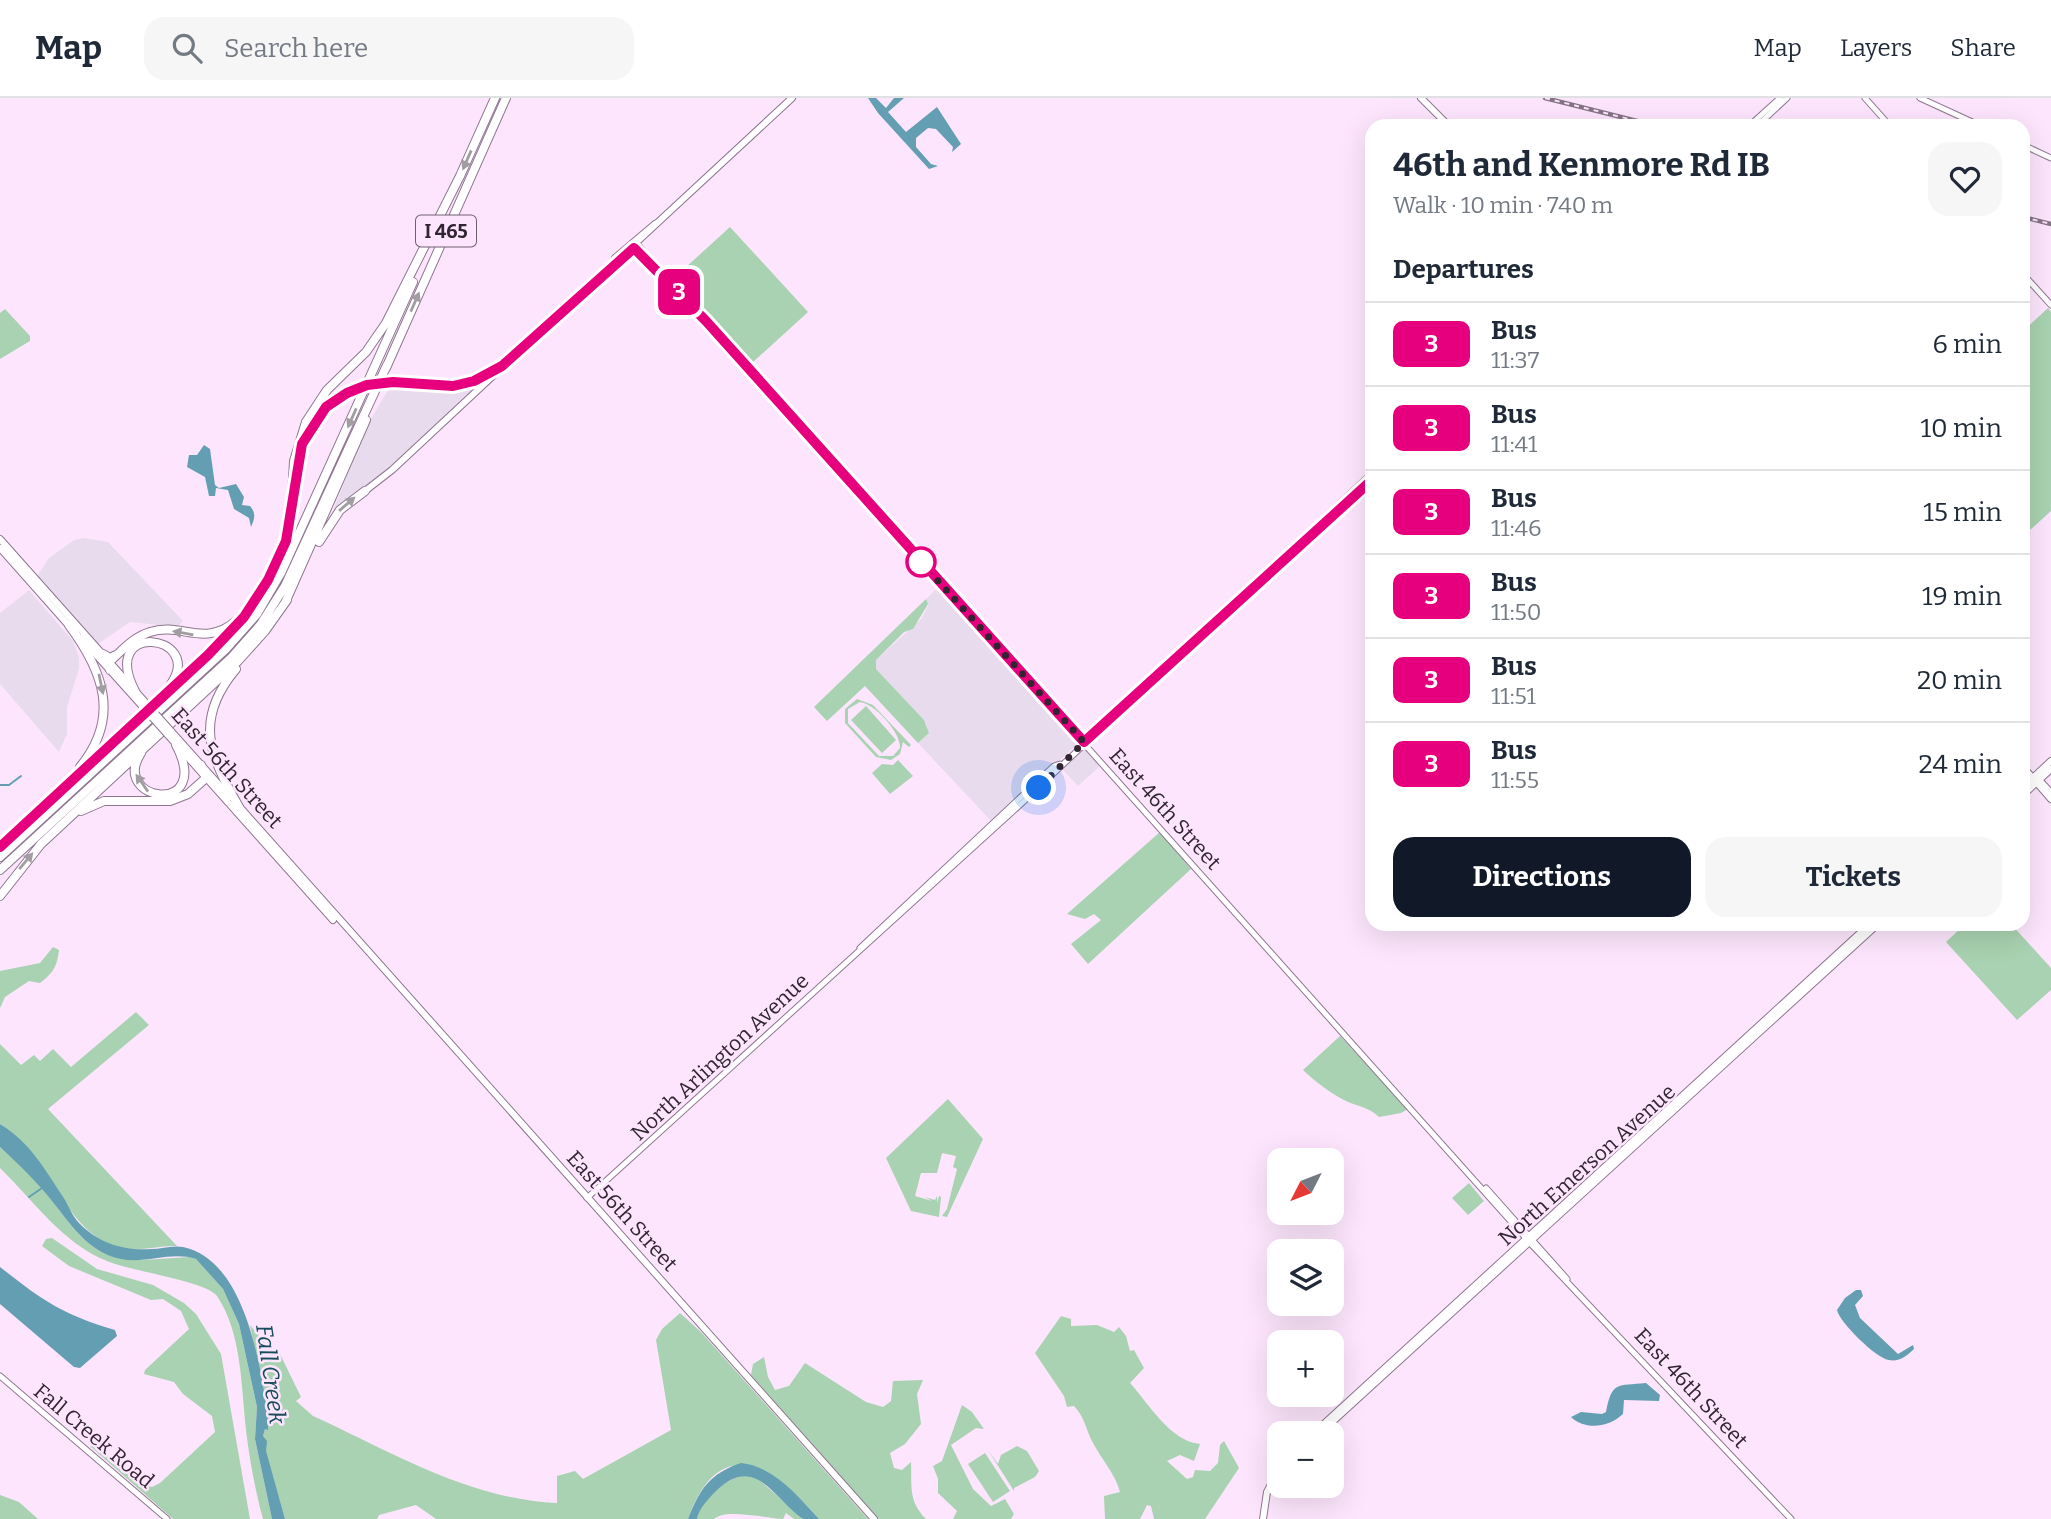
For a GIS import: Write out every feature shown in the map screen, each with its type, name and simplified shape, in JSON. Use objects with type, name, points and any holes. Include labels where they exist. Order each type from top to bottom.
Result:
[{"type":"highway","name":"I 465","points":[[0,858],[226,649],[261,607],[281,573],[495,98]]},
{"type":"highway","name":"I 465","points":[[0,870],[228,660],[261,624],[292,573],[506,98]]},
{"type":"highway","points":[[0,847],[225,638],[258,595],[290,531],[297,447],[310,415],[327,390],[379,336],[439,221]]},
{"type":"highway","points":[[285,603],[350,461],[387,365]]},
{"type":"highway","points":[[295,472],[302,444],[316,418],[334,400],[356,388],[390,382],[443,387],[477,384],[502,366]]},
{"type":"highway","points":[[239,807],[214,761],[211,722],[224,684],[285,603],[333,518],[365,491]]},
{"type":"highway","points":[[110,666],[136,639],[152,632],[203,635],[220,631],[235,622],[258,595]]},
{"type":"highway","points":[[46,804],[89,755],[103,718],[102,689],[96,665],[69,625]]},
{"type":"highway","points":[[135,691],[127,673],[128,656],[143,643],[160,642],[174,654],[178,668],[174,680],[159,700]]},
{"type":"highway","points":[[0,896],[27,859],[56,830],[256,643]]},
{"type":"highway","points":[[103,654],[110,657],[119,654]]},
{"type":"highway","points":[[149,743],[137,760],[135,774],[145,790],[159,795],[176,790],[185,777],[185,762],[176,745]]},
{"type":"highway","points":[[56,830],[94,804],[113,800],[170,801],[188,793],[206,778],[201,765]]},
{"type":"main road","points":[[502,366],[792,98]]},
{"type":"main road","points":[[1421,98],[1440,119]]},
{"type":"main road","points":[[1757,119],[1780,98]]},
{"type":"main road","points":[[1764,119],[1787,98]]},
{"type":"main road","points":[[1865,98],[1884,119]]},
{"type":"main road","points":[[1920,98],[1966,119]]},
{"type":"main road","points":[[2030,148],[2051,158]]},
{"type":"main road","name":"East 46th Street","points":[[634,244],[1480,1184],[1790,1519]]},
{"type":"main road","points":[[2030,282],[2051,305]]},
{"type":"main road","points":[[365,491],[405,456],[477,384]]},
{"type":"main road","name":"North Arlington Avenue","points":[[589,1200],[1365,480]]},
{"type":"main road","name":"North Arlington Avenue","points":[[1229,607],[1236,606],[1365,486]]},
{"type":"main road","name":"East 56th Street","points":[[0,539],[103,654],[110,666],[169,733],[239,807],[343,927],[874,1519]]},
{"type":"main road","name":"East 56th Street","points":[[0,548],[69,625],[135,691],[144,704]]},
{"type":"main road","name":"East 56th Street","points":[[169,733],[176,745],[331,918],[343,927]]},
{"type":"main road","points":[[2030,786],[2051,761]]},
{"type":"main road","points":[[2030,783],[2051,769]]},
{"type":"main road","points":[[2030,771],[2051,799]]},
{"type":"main road","points":[[2030,773],[2051,793]]},
{"type":"main road","name":"North Emerson Avenue","points":[[1333,1421],[1862,931]]},
{"type":"main road","name":"North Emerson Avenue","points":[[1327,1421],[1870,931]]},
{"type":"main road","name":"Fall Creek Road","points":[[0,1376],[167,1519]]},
{"type":"main road","points":[[1263,1519],[1267,1492]]},
{"type":"shaded area","points":[[391,385],[436,390],[471,386],[474,388],[384,473],[349,497],[330,518],[368,424]]},
{"type":"shaded area","points":[[84,538],[108,542],[183,621],[177,627],[130,622],[98,644],[37,576],[49,558],[74,540]]},
{"type":"shaded area","points":[[938,587],[1079,743],[991,821],[918,743],[929,733],[924,720],[876,669],[876,660],[922,618],[928,605],[926,599]]},
{"type":"shaded area","points":[[29,590],[73,641],[79,657],[79,669],[67,707],[67,734],[59,752],[0,684],[0,613]]},
{"type":"shaded area","points":[[1084,748],[1100,766],[1078,786],[1062,769]]},
{"type":"green space","points":[[730,227],[808,312],[752,363],[674,278]]},
{"type":"green space","points":[[2048,308],[2051,312],[2051,511],[2030,530],[2030,325]]},
{"type":"green space","points":[[5,309],[30,336],[30,341],[0,359],[0,313]]},
{"type":"green space","points":[[926,599],[928,604],[913,629],[904,632],[876,660],[876,669],[924,720],[929,733],[918,743],[865,686],[827,721],[814,707]]},
{"type":"green space","points":[[857,699],[873,705],[911,745],[909,747],[903,742],[900,754],[891,760],[876,757],[845,723],[845,709]],"holes":[[[860,702],[886,720],[896,734],[900,748],[893,756],[879,756],[848,723],[848,709]]]},
{"type":"green space","points":[[866,706],[896,740],[882,753],[851,720]]},
{"type":"green space","points":[[898,760],[913,776],[890,794],[872,773],[882,764],[893,765]]},
{"type":"green space","points":[[1160,832],[1191,869],[1088,964],[1071,944],[1101,920],[1094,914],[1085,919],[1067,914]]},
{"type":"green space","points":[[1958,931],[2017,931],[2051,968],[2051,990],[2017,1020],[1946,942]]},
{"type":"green space","points":[[53,947],[59,950],[51,973],[40,983],[29,981],[5,997],[0,1008],[0,971],[40,963]]},
{"type":"green space","points":[[136,1012],[149,1025],[48,1109],[177,1246],[125,1249],[99,1239],[70,1210],[32,1154],[17,1137],[0,1124],[0,1044],[21,1065],[34,1055],[40,1061],[53,1049],[71,1067]]},
{"type":"green space","points":[[1340,1036],[1408,1109],[1379,1117],[1333,1094],[1303,1070]]},
{"type":"green space","points":[[948,1099],[983,1139],[947,1217],[942,1216],[947,1209],[957,1169],[953,1167],[956,1156],[942,1153],[937,1173],[921,1173],[915,1196],[932,1201],[925,1197],[935,1200],[937,1196],[937,1203],[939,1196],[941,1197],[939,1217],[911,1211],[886,1158]]},
{"type":"green space","points":[[0,1147],[38,1183],[73,1228],[91,1245],[122,1258],[196,1259],[223,1289],[239,1324],[257,1407],[255,1439],[272,1519],[263,1519],[260,1508],[246,1430],[236,1343],[217,1296],[183,1281],[107,1261],[76,1244],[49,1220],[0,1168]]},
{"type":"green space","points":[[1469,1183],[1484,1201],[1468,1215],[1452,1198]]},
{"type":"green space","points":[[52,1238],[97,1269],[153,1285],[184,1303],[196,1314],[221,1354],[250,1519],[173,1519],[90,1446],[96,1446],[138,1483],[152,1487],[160,1483],[215,1432],[212,1416],[183,1394],[174,1382],[144,1374],[145,1370],[189,1329],[181,1311],[163,1299],[151,1300],[69,1266],[42,1246],[46,1239]]},
{"type":"green space","points":[[680,1313],[701,1332],[868,1519],[819,1519],[784,1485],[766,1473],[748,1466],[731,1466],[716,1474],[701,1491],[688,1519],[436,1519],[416,1505],[379,1515],[377,1519],[285,1519],[265,1451],[263,1436],[268,1419],[250,1325],[263,1341],[280,1354],[301,1397],[296,1401],[313,1416],[431,1472],[492,1493],[557,1503],[557,1476],[575,1471],[583,1479],[671,1430],[656,1340],[662,1329]]},
{"type":"green space","points":[[1061,1316],[1071,1319],[1071,1326],[1097,1325],[1114,1332],[1119,1327],[1126,1336],[1130,1351],[1134,1350],[1144,1368],[1130,1383],[1170,1429],[1189,1441],[1200,1444],[1194,1461],[1180,1455],[1167,1461],[1187,1479],[1193,1477],[1195,1470],[1210,1471],[1218,1463],[1220,1445],[1224,1441],[1239,1468],[1205,1519],[1154,1519],[1151,1506],[1147,1505],[1140,1519],[1105,1519],[1104,1496],[1120,1492],[1118,1485],[1092,1441],[1080,1414],[1074,1406],[1067,1407],[1064,1396],[1035,1353]]},
{"type":"green space","points":[[764,1357],[768,1377],[775,1390],[789,1386],[805,1363],[866,1402],[883,1407],[891,1401],[893,1381],[923,1380],[917,1394],[921,1424],[905,1444],[890,1453],[894,1468],[902,1470],[911,1462],[914,1499],[926,1519],[879,1519],[751,1375],[753,1364]]},
{"type":"green space","points":[[962,1405],[972,1412],[984,1429],[976,1428],[951,1445],[973,1489],[991,1506],[1005,1499],[1014,1514],[1011,1519],[953,1519],[957,1511],[938,1493],[938,1479],[933,1466],[942,1461]]},
{"type":"green space","points":[[1017,1446],[1027,1451],[1039,1471],[1035,1477],[1014,1488],[1014,1491],[988,1450],[998,1464],[1001,1455]]},
{"type":"green space","points":[[985,1453],[1010,1491],[993,1502],[968,1464]]},
{"type":"green space","points":[[745,1475],[756,1477],[803,1519],[794,1519],[786,1513],[783,1519],[727,1514],[714,1519],[697,1519],[702,1505],[715,1491],[730,1480]]},
{"type":"green space","points":[[0,1495],[19,1502],[38,1519],[0,1519]]},
{"type":"water","points":[[868,98],[876,98],[886,108],[894,98],[904,98],[888,112],[906,132],[937,107],[961,144],[952,152],[953,147],[936,129],[928,128],[916,138],[916,147],[931,164],[938,166],[929,169],[878,113]]},
{"type":"water","points":[[204,445],[210,449],[215,485],[219,488],[236,484],[244,497],[242,505],[250,506],[253,511],[251,527],[249,518],[234,509],[228,490],[216,488],[215,496],[209,496],[205,477],[187,467],[189,455],[197,455]]},
{"type":"water","name":"Fall Creek","points":[[0,1124],[29,1148],[77,1221],[94,1236],[131,1249],[183,1247],[204,1256],[222,1272],[236,1294],[255,1346],[268,1419],[268,1430],[265,1429],[263,1436],[267,1441],[266,1451],[285,1519],[272,1519],[255,1439],[257,1407],[239,1324],[223,1289],[196,1259],[178,1256],[121,1259],[107,1255],[85,1240],[37,1183],[0,1147]]},
{"type":"water","points":[[0,1267],[54,1305],[115,1330],[117,1336],[80,1368],[74,1367],[0,1304]]},
{"type":"water","points":[[1856,1290],[1861,1290],[1863,1296],[1855,1305],[1860,1318],[1898,1354],[1913,1345],[1914,1349],[1909,1354],[1896,1360],[1883,1358],[1844,1323],[1837,1310],[1845,1298]]},
{"type":"water","points":[[1646,1383],[1660,1395],[1659,1401],[1624,1400],[1623,1414],[1611,1422],[1597,1426],[1583,1424],[1571,1417],[1581,1412],[1602,1414],[1606,1412],[1611,1395],[1617,1387]]},
{"type":"water","points":[[741,1463],[753,1465],[774,1476],[794,1492],[819,1519],[803,1519],[762,1482],[752,1477],[741,1477],[729,1481],[715,1492],[701,1508],[697,1519],[688,1519],[707,1484],[721,1472]]},
{"type":"waterway","points":[[0,785],[9,785],[21,776]]},
{"type":"waterway","points":[[29,1197],[42,1188]]},
{"type":"railway","points":[[1545,98],[1629,119]]},
{"type":"railway","points":[[2030,219],[2051,224]]},
{"type":"bus line","name":"3","points":[[0,847],[208,655],[244,617],[272,573],[286,541],[292,523],[295,472],[302,444],[313,422],[326,407],[351,391],[377,383],[448,386],[482,378],[502,366],[634,248],[657,269],[759,379],[1084,742],[1229,607],[1236,606],[1365,486]]},
{"type":"route","points":[[921,562],[1084,742],[1039,788]]}]
